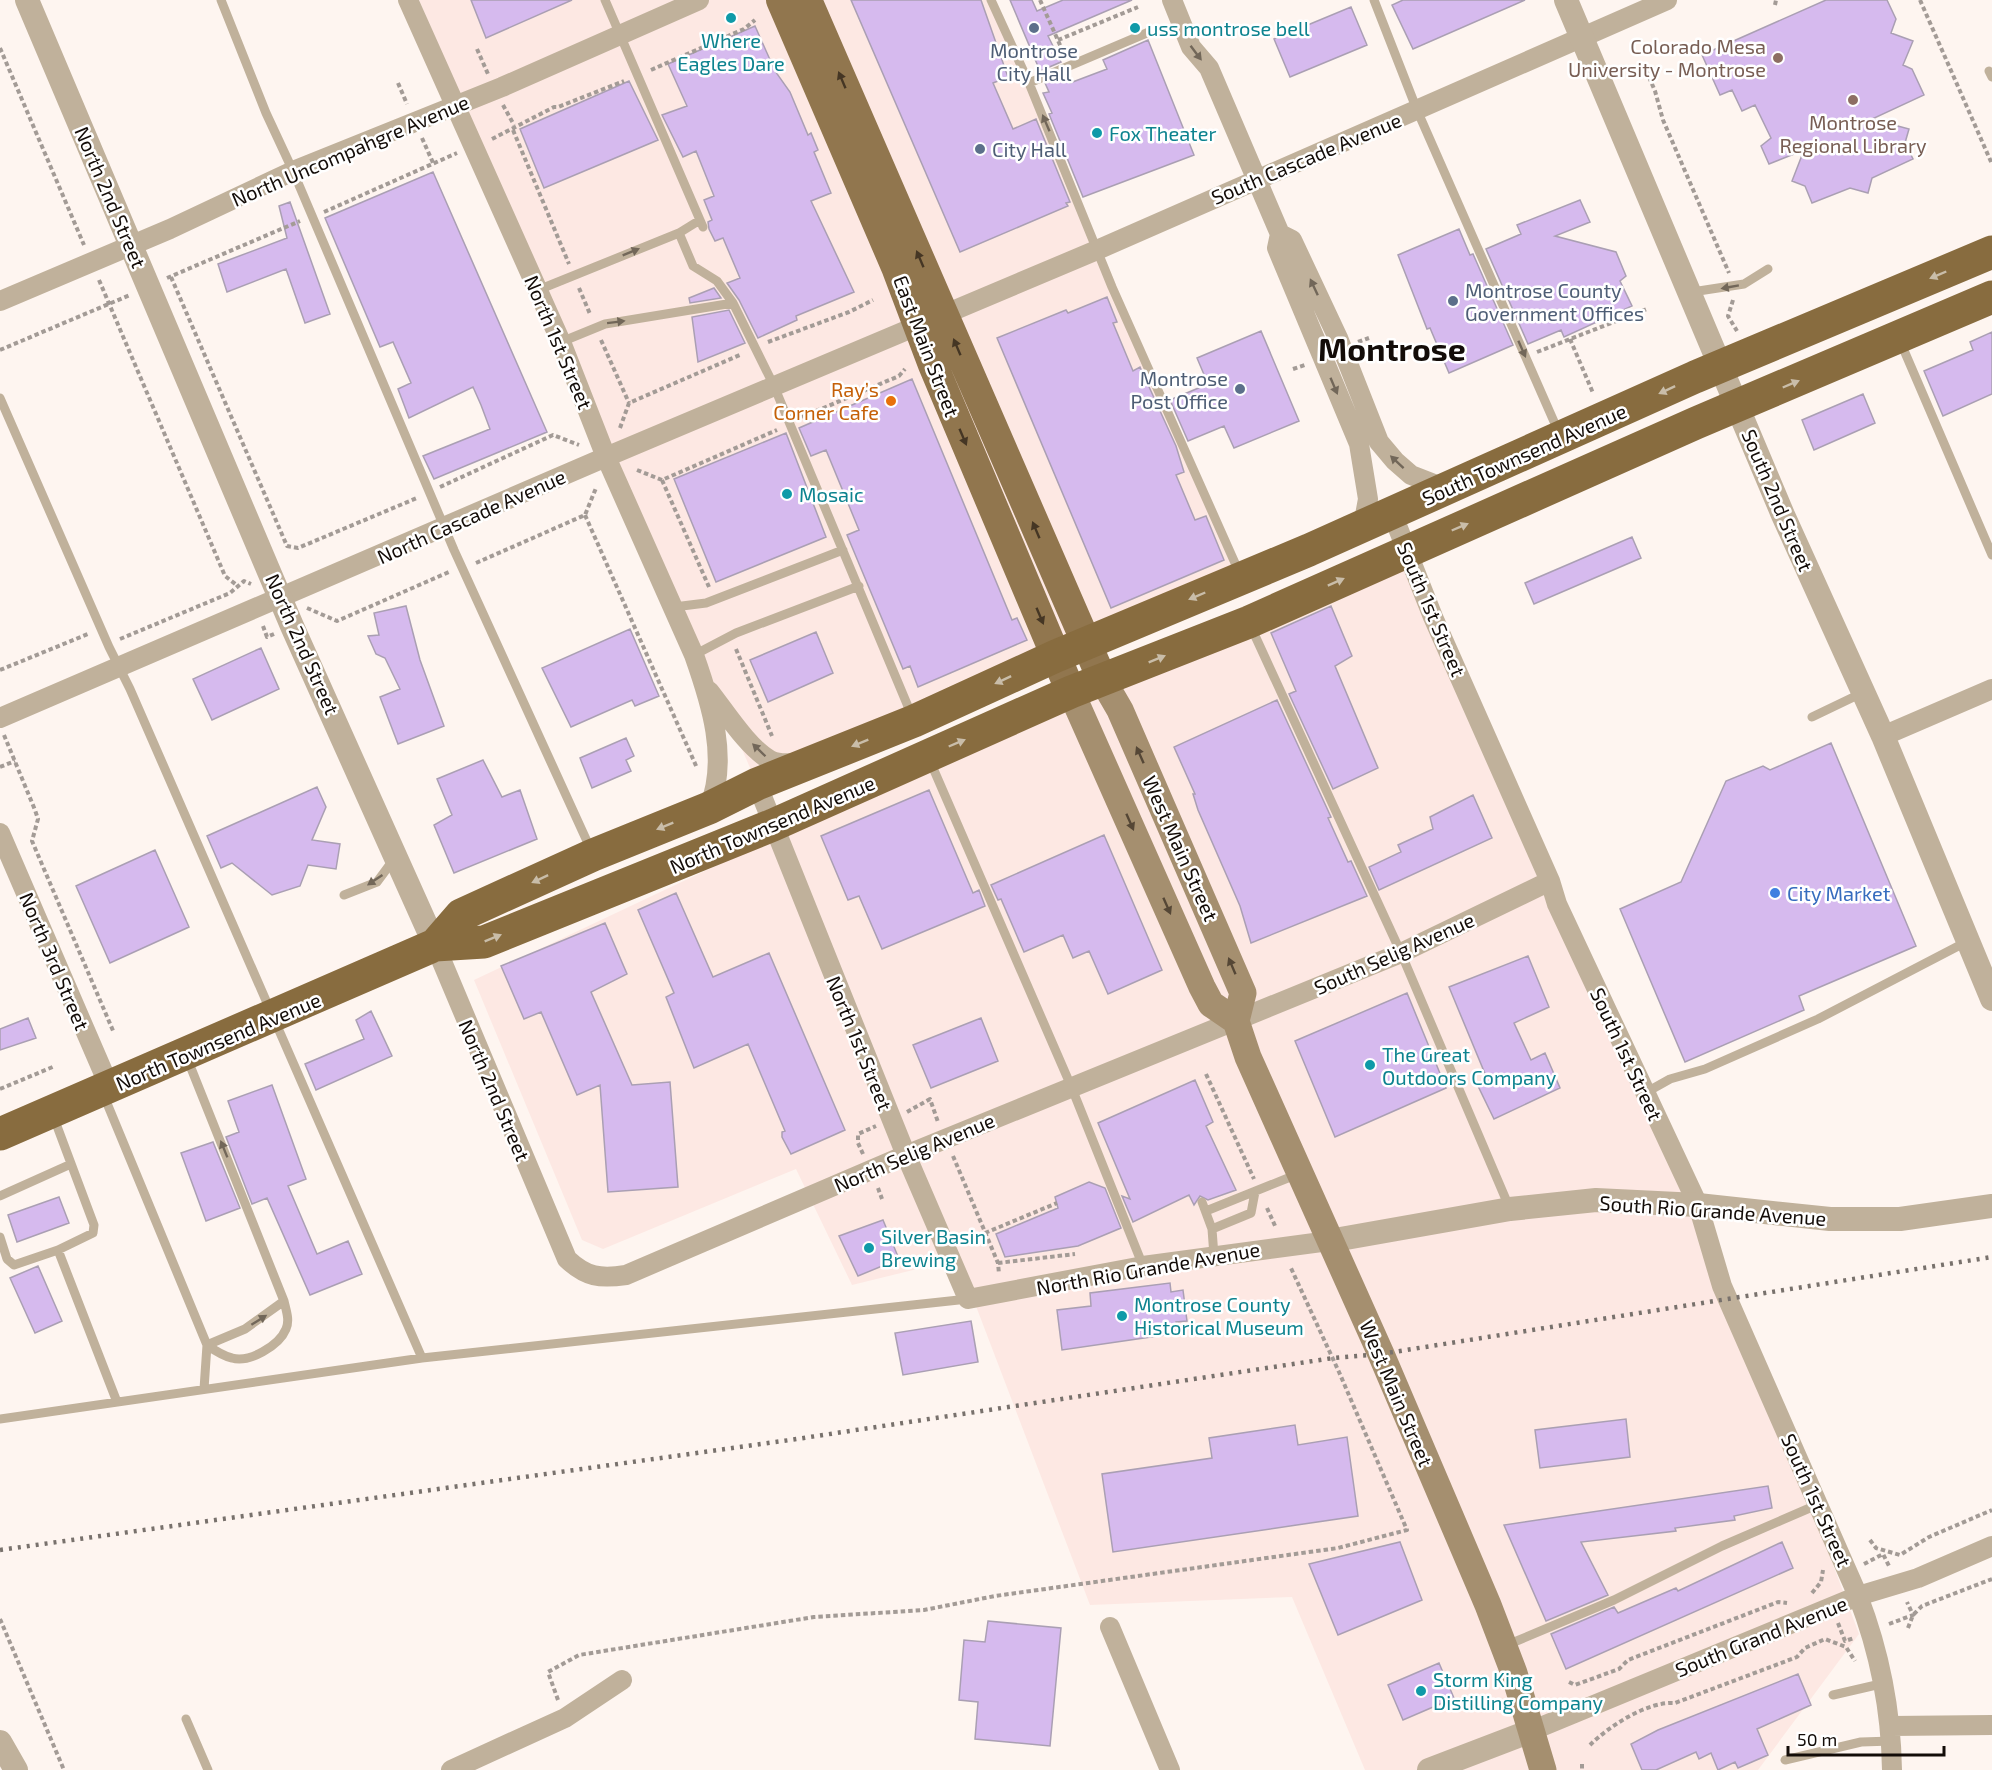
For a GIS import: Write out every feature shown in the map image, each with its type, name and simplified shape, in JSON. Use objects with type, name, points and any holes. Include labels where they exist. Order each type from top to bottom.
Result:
[{"type":"highway","name":"South Townsend Avenue","points":[[1071,650],[1992,252]]},
{"type":"highway","name":"South Townsend Avenue","points":[[1102,679],[1249,622],[1406,550],[1992,297]]},
{"type":"highway","name":"North Townsend Avenue","points":[[435,945],[461,915],[593,855],[709,808],[757,784],[915,721],[1071,650]]},
{"type":"highway","name":"North Townsend Avenue","points":[[0,1134],[274,1017],[435,945],[484,942],[773,825],[1102,679]]},
{"type":"main road","name":"East Main Street","points":[[781,0],[896,267],[930,319]]},
{"type":"main road","name":"East Main Street","points":[[807,0],[930,319],[1071,650],[1071,692]]},
{"type":"main road","name":"East Main Street","points":[[1071,650],[1102,679]]},
{"type":"main road","name":"West Main Street","points":[[1102,679],[1120,710],[1243,993],[1236,1021],[1248,1057],[1381,1354],[1504,1646],[1543,1770]]},
{"type":"main road","name":"West Main Street","points":[[1071,692],[1202,987],[1211,1004],[1236,1021]]},
{"type":"street","name":"North 2nd Street","points":[[27,0],[131,244],[160,281],[281,598],[397,855],[567,1259],[580,1272],[592,1276]]},
{"type":"street","name":"North 1st Street","points":[[408,0],[561,342],[606,457],[674,607],[706,687],[717,750],[718,782],[709,808]]},
{"type":"street","name":"North Uncompahgre Avenue","points":[[0,301],[170,229],[293,171],[502,87],[699,0]]},
{"type":"street","name":"South 1st Street","points":[[1172,0],[1191,47],[1209,68],[1280,234],[1277,248],[1359,444],[1367,488],[1377,519],[1406,550],[1550,881],[1557,904],[1698,1205],[1722,1286],[1858,1596],[1875,1641],[1885,1683],[1891,1733],[1892,1770]]},
{"type":"street","name":"South 2nd Street","points":[[1566,0],[1688,293],[1883,736],[1992,999]]},
{"type":"street","name":"South Cascade Avenue","points":[[930,319],[1097,250],[1667,0]]},
{"type":"street","name":"South 1st Street","points":[[1280,234],[1292,240],[1338,338],[1379,442],[1411,475],[1447,489]]},
{"type":"street","name":"North Cascade Avenue","points":[[0,718],[930,319]]},
{"type":"street","name":"North 1st Street","points":[[706,687],[740,730],[770,760],[784,764],[813,762]]},
{"type":"street","points":[[1883,736],[1992,689]]},
{"type":"street","name":"North 1st Street","points":[[757,784],[906,1155],[968,1299]]},
{"type":"street","name":"North 3rd Street","points":[[0,833],[106,1089]]},
{"type":"street","name":"South Selig Avenue","points":[[1236,1021],[1401,952],[1550,881]]},
{"type":"street","name":"North Selig Avenue","points":[[592,1276],[605,1278],[626,1275],[1071,1086],[1236,1021]]},
{"type":"street","name":"South Rio Grande Avenue","points":[[1329,1241],[1510,1209],[1596,1200],[1698,1205],[1830,1219],[1900,1219],[1992,1206]]},
{"type":"street","name":"North Rio Grande Avenue","points":[[968,1299],[1143,1266],[1329,1241]]},
{"type":"street","name":"South Grand Avenue","points":[[1531,1731],[1858,1596],[1918,1578],[1992,1546]]},
{"type":"street","points":[[1110,1627],[1170,1770]]},
{"type":"street","points":[[451,1770],[565,1718],[622,1680]]},
{"type":"street","points":[[1891,1733],[1992,1725]]},
{"type":"street","points":[[1429,1770],[1531,1731]]},
{"type":"street","points":[[0,1742],[16,1770]]},
{"type":"lane","points":[[221,0],[266,113],[313,216],[444,528],[593,855]]},
{"type":"lane","points":[[538,290],[701,224],[605,0]]},
{"type":"lane","points":[[991,0],[1029,82],[1109,280],[1242,577]]},
{"type":"lane","points":[[1374,0],[1417,110],[1561,438]]},
{"type":"lane","points":[[1029,82],[1149,32]]},
{"type":"lane","points":[[679,233],[693,266],[717,281],[733,303],[756,348],[915,721]]},
{"type":"lane","points":[[1688,293],[1744,284],[1768,268]]},
{"type":"lane","points":[[561,342],[605,324],[733,303]]},
{"type":"lane","points":[[1899,339],[1992,555]]},
{"type":"lane","points":[[0,398],[422,1358]]},
{"type":"lane","points":[[674,607],[706,603],[843,550]]},
{"type":"lane","points":[[694,655],[736,633],[858,586]]},
{"type":"lane","points":[[1249,622],[1401,952],[1510,1209]]},
{"type":"lane","points":[[1812,717],[1864,692]]},
{"type":"lane","points":[[928,756],[1071,1086],[1143,1266]]},
{"type":"lane","points":[[344,895],[377,882],[397,855]]},
{"type":"lane","points":[[1645,1093],[1670,1079],[1705,1069],[1818,1019],[1968,941]]},
{"type":"lane","points":[[186,1055],[284,1301],[288,1322],[286,1331],[269,1347],[251,1358],[233,1359],[207,1345]]},
{"type":"lane","points":[[106,1089],[207,1345],[204,1389]]},
{"type":"lane","points":[[0,1237],[7,1259],[14,1265],[58,1250],[93,1233],[94,1225],[52,1112]]},
{"type":"lane","points":[[0,1196],[71,1164]]},
{"type":"lane","points":[[1214,1256],[1212,1229],[1204,1207],[1257,1191],[1301,1173]]},
{"type":"lane","points":[[1212,1229],[1251,1212],[1257,1191]]},
{"type":"lane","points":[[58,1250],[117,1402]]},
{"type":"lane","points":[[0,1419],[422,1358],[968,1299]]},
{"type":"lane","points":[[207,1345],[245,1329],[284,1301]]},
{"type":"lane","points":[[1504,1646],[1614,1600],[1722,1546],[1819,1504]]},
{"type":"lane","points":[[1833,1695],[1885,1683]]},
{"type":"lane","points":[[186,1719],[208,1770]]},
{"type":"lane","points":[[1785,1761],[1891,1733]]},
{"type":"path","points":[[1040,0],[1068,66]]},
{"type":"path","points":[[1920,0],[1992,164]]},
{"type":"path","points":[[1058,39],[1138,7]]},
{"type":"path","points":[[0,350],[513,130],[514,125],[533,119],[536,115],[554,106],[558,107],[637,75],[744,28],[755,20]]},
{"type":"path","points":[[0,48],[225,576],[238,586]]},
{"type":"path","points":[[1643,63],[1655,91],[1663,120],[1736,294],[1728,316],[1733,329],[1742,336]]},
{"type":"path","points":[[160,281],[287,546],[298,548],[422,496]]},
{"type":"path","points":[[620,428],[629,403],[873,300]]},
{"type":"path","points":[[1525,356],[1647,309]]},
{"type":"path","points":[[1570,339],[1596,399]]},
{"type":"path","points":[[637,470],[662,480],[790,424],[800,417],[899,376],[905,369]]},
{"type":"path","points":[[432,491],[553,435],[579,445]]},
{"type":"path","points":[[585,514],[670,714],[701,777]]},
{"type":"path","points":[[0,670],[101,627]]},
{"type":"path","points":[[0,726],[38,819],[32,841],[114,1034]]},
{"type":"path","points":[[0,768],[15,761]]},
{"type":"path","points":[[0,1089],[54,1066]]},
{"type":"path","points":[[565,1718],[548,1672],[579,1655],[814,1617],[924,1610],[995,1596],[1338,1548],[1407,1530],[1206,1074]]},
{"type":"path","points":[[930,1100],[998,1263],[1075,1254]]},
{"type":"path","points":[[985,1233],[1057,1203]]},
{"type":"path","points":[[1870,1540],[1876,1548],[1884,1552],[1900,1555],[1929,1537],[1992,1510]]},
{"type":"path","points":[[1810,1596],[1821,1582],[1822,1570]]},
{"type":"path","points":[[1908,1628],[1913,1615],[1922,1606],[1992,1579]]},
{"type":"path","points":[[1569,1682],[1575,1685],[1619,1669],[1628,1660],[1778,1602],[1790,1604]]},
{"type":"path","points":[[0,1619],[64,1770]]},
{"type":"path","points":[[1590,1745],[1614,1724],[1663,1702],[1675,1703],[1705,1693],[1797,1657],[1805,1648],[1825,1639],[1844,1642],[1855,1661]]},
{"type":"path","points":[[1582,1764],[1582,1770]]},
{"type":"shaded area","points":[[419,0],[994,0],[1241,577],[757,784]]},
{"type":"shaded area","points":[[1406,550],[1698,1205],[1859,1634],[1758,1770],[1365,1770],[1292,1597],[1090,1605],[958,1259],[852,1285],[796,1169],[603,1249],[582,1240],[474,980],[798,827]]},
{"type":"building","points":[[471,0],[572,0],[486,38]]},
{"type":"building","points":[[851,0],[981,0],[1008,77],[993,83],[1013,129],[1036,119],[1070,202],[1066,203],[1068,206],[960,252]]},
{"type":"building","points":[[1010,0],[1032,0],[1037,11],[1063,0],[1132,0],[1048,36],[1061,62],[1040,71]]},
{"type":"building","points":[[1403,0],[1525,0],[1413,49],[1392,5]]},
{"type":"building","name":"Montrose Regional Library","points":[[1826,0],[1887,0],[1896,19],[1891,33],[1913,41],[1903,65],[1912,69],[1924,95],[1872,119],[1909,129],[1905,143],[1913,159],[1872,178],[1868,193],[1850,188],[1812,203],[1805,186],[1792,181],[1804,150],[1769,164],[1761,146],[1771,138],[1755,105],[1742,111],[1732,90],[1720,95],[1702,55]]},
{"type":"building","points":[[1351,7],[1367,45],[1290,77],[1274,39]]},
{"type":"building","points":[[755,26],[775,71],[790,92],[808,135],[811,133],[818,150],[814,152],[831,193],[811,201],[854,292],[796,316],[797,320],[758,338],[739,300],[727,283],[740,278],[723,238],[715,241],[709,229],[708,222],[712,220],[704,200],[714,196],[696,151],[683,157],[662,115],[687,106],[668,64]]},
{"type":"building","points":[[1148,40],[1194,155],[1083,197],[1049,114],[1052,113],[1043,93],[1049,92],[1045,83],[1066,75],[1070,83],[1107,69],[1103,60]]},
{"type":"building","points":[[629,81],[658,140],[544,188],[520,129]]},
{"type":"building","points":[[433,172],[547,432],[434,479],[423,456],[490,429],[481,405],[473,387],[409,418],[398,389],[411,383],[393,342],[380,347],[325,218]]},
{"type":"building","points":[[1580,200],[1590,222],[1555,236],[1616,252],[1626,276],[1620,281],[1632,306],[1564,337],[1561,330],[1528,344],[1486,249],[1521,234],[1517,225]]},
{"type":"building","points":[[290,202],[330,314],[305,323],[286,269],[227,292],[218,264],[287,238],[279,206]]},
{"type":"building","name":"Montrose County Government Offices","points":[[1459,229],[1470,255],[1473,254],[1513,345],[1449,373],[1430,328],[1427,329],[1398,255]]},
{"type":"building","points":[[714,288],[721,298],[690,303],[689,298]]},
{"type":"building","points":[[1107,297],[1117,322],[1113,323],[1133,371],[1140,367],[1176,446],[1184,472],[1176,475],[1195,520],[1206,516],[1224,560],[1111,608],[997,338],[1066,310],[1068,313]]},
{"type":"building","points":[[729,310],[745,343],[698,362],[692,317]]},
{"type":"building","name":"Montrose Post Office","points":[[1261,331],[1299,421],[1234,448],[1224,426],[1188,441],[1170,400],[1208,384],[1197,358]]},
{"type":"building","points":[[1992,332],[1992,394],[1943,416],[1924,371],[1973,350],[1970,342]]},
{"type":"building","points":[[912,379],[1012,620],[1017,618],[1027,640],[918,687],[910,666],[903,669],[847,535],[859,530],[826,450],[811,456],[799,428]]},
{"type":"building","points":[[1863,394],[1875,423],[1814,450],[1802,420]]},
{"type":"building","points":[[786,433],[826,537],[716,582],[674,479]]},
{"type":"building","points":[[1632,537],[1641,558],[1534,604],[1525,583]]},
{"type":"building","points":[[406,606],[420,660],[444,726],[398,744],[380,697],[400,689],[385,658],[376,654],[368,636],[379,635],[374,613]]},
{"type":"building","points":[[1331,606],[1352,656],[1335,666],[1378,768],[1333,789],[1289,694],[1296,691],[1271,633]]},
{"type":"building","points":[[630,629],[659,696],[635,706],[632,700],[571,727],[542,668]]},
{"type":"building","points":[[816,632],[833,673],[768,702],[750,660]]},
{"type":"building","points":[[261,648],[279,689],[212,720],[193,679]]},
{"type":"building","points":[[1277,700],[1331,817],[1328,818],[1348,862],[1351,861],[1367,896],[1251,943],[1240,906],[1198,810],[1193,794],[1195,794],[1174,747]]},
{"type":"building","points":[[626,738],[634,756],[626,760],[631,771],[592,788],[580,758]]},
{"type":"building","name":"City Market","points":[[1831,743],[1916,946],[1799,996],[1804,1010],[1685,1062],[1620,909],[1681,882],[1726,781],[1763,766],[1770,770]]},
{"type":"building","points":[[483,760],[502,797],[520,790],[537,839],[454,873],[434,825],[452,815],[437,779]]},
{"type":"building","points":[[317,787],[326,807],[312,840],[340,844],[336,869],[308,865],[300,886],[272,895],[232,863],[221,868],[207,836]]},
{"type":"building","points":[[929,790],[973,893],[979,890],[985,906],[882,949],[859,896],[848,900],[821,836]]},
{"type":"building","points":[[1473,795],[1492,838],[1379,890],[1369,867],[1401,852],[1398,845],[1433,829],[1430,817]]},
{"type":"building","points":[[1104,835],[1162,970],[1108,994],[1089,951],[1073,958],[1063,935],[1024,952],[1001,899],[998,900],[991,885]]},
{"type":"building","points":[[155,850],[189,927],[110,963],[76,886]]},
{"type":"building","points":[[676,893],[713,977],[769,953],[845,1130],[791,1154],[782,1137],[782,1132],[785,1131],[748,1044],[694,1068],[666,997],[674,993],[638,910]]},
{"type":"building","points":[[605,923],[627,974],[591,992],[632,1085],[670,1082],[678,1187],[608,1192],[600,1085],[577,1095],[541,1012],[524,1019],[501,966]]},
{"type":"building","points":[[1528,956],[1549,1007],[1514,1023],[1531,1060],[1545,1053],[1560,1088],[1494,1119],[1478,1086],[1488,1081],[1449,987]]},
{"type":"building","name":"The Great Outdoors Company","points":[[1407,993],[1446,1088],[1335,1137],[1295,1041]]},
{"type":"building","points":[[371,1011],[392,1056],[316,1090],[305,1064],[364,1039],[356,1020]]},
{"type":"building","points":[[28,1018],[36,1038],[0,1050],[0,1029]]},
{"type":"building","points":[[981,1018],[998,1061],[931,1088],[913,1045]]},
{"type":"building","points":[[1195,1080],[1213,1122],[1206,1126],[1236,1190],[1208,1200],[1200,1196],[1194,1205],[1189,1195],[1133,1222],[1122,1196],[1130,1199],[1098,1123]]},
{"type":"building","points":[[272,1085],[306,1179],[288,1186],[317,1254],[348,1241],[362,1274],[310,1295],[267,1198],[252,1204],[226,1137],[239,1132],[228,1101]]},
{"type":"building","points":[[213,1142],[240,1208],[206,1221],[181,1153]]},
{"type":"building","points":[[1089,1182],[1105,1188],[1121,1228],[1078,1246],[1005,1257],[996,1234],[1058,1208],[1055,1197]]},
{"type":"building","points":[[59,1197],[69,1223],[17,1242],[8,1215]]},
{"type":"building","name":"Silver Basin Brewing","points":[[883,1220],[899,1259],[858,1276],[839,1236]]},
{"type":"building","points":[[38,1266],[62,1321],[35,1333],[10,1278]]},
{"type":"building","name":"Montrose County Historical Museum","points":[[1170,1283],[1171,1292],[1183,1290],[1187,1321],[1176,1322],[1178,1333],[1062,1350],[1057,1310],[1091,1306],[1090,1293]]},
{"type":"building","points":[[971,1321],[978,1362],[903,1375],[895,1333]]},
{"type":"building","points":[[1626,1419],[1630,1457],[1540,1468],[1535,1430]]},
{"type":"building","points":[[1295,1425],[1298,1445],[1347,1437],[1358,1516],[1113,1552],[1102,1474],[1212,1458],[1209,1438]]},
{"type":"building","points":[[1768,1486],[1772,1508],[1734,1516],[1735,1520],[1675,1528],[1676,1531],[1581,1542],[1608,1595],[1546,1621],[1504,1525]]},
{"type":"building","points":[[1400,1542],[1422,1600],[1338,1635],[1309,1564]]},
{"type":"building","points":[[1782,1542],[1793,1568],[1566,1669],[1551,1634],[1614,1607],[1618,1613],[1676,1588],[1678,1591]]},
{"type":"building","points":[[988,1621],[1061,1628],[1050,1746],[975,1739],[978,1702],[959,1700],[964,1640],[985,1642]]},
{"type":"building","name":"Storm King Distilling Company","points":[[1439,1663],[1454,1698],[1403,1720],[1388,1685]]},
{"type":"building","points":[[1798,1674],[1811,1705],[1757,1729],[1768,1755],[1738,1768],[1735,1762],[1718,1770],[1711,1753],[1699,1759],[1696,1752],[1656,1770],[1642,1770],[1631,1744],[1658,1730]]},
{"type":"railway","points":[[0,1550],[790,1440],[1333,1358],[1381,1354],[1992,1257]]},
{"type":"place","name":"Where Eagles Dare","points":[[731,18]]},
{"type":"place","name":"Montrose City Hall","points":[[1034,28]]},
{"type":"place","name":"uss montrose bell","points":[[1135,28]]},
{"type":"place","name":"Colorado Mesa University - Montrose","points":[[1778,58]]},
{"type":"place","name":"Montrose Regional Library","points":[[1853,100]]},
{"type":"place","name":"Fox Theater","points":[[1097,133]]},
{"type":"place","name":"City Hall","points":[[980,149]]},
{"type":"place","name":"Montrose County Government Offices","points":[[1453,301]]},
{"type":"place","name":"Montrose Post Office","points":[[1240,389]]},
{"type":"place","name":"Ray’s Corner Cafe","points":[[891,401]]},
{"type":"place","name":"Mosaic","points":[[787,494]]},
{"type":"place","name":"City Market","points":[[1775,893]]},
{"type":"place","name":"The Great Outdoors Company","points":[[1370,1065]]},
{"type":"place","name":"Silver Basin Brewing","points":[[869,1248]]},
{"type":"place","name":"Montrose County Historical Museum","points":[[1122,1316]]},
{"type":"place","name":"Storm King Distilling Company","points":[[1421,1691]]},
{"type":"district","name":"Montrose","points":[[1392,348]]}]
